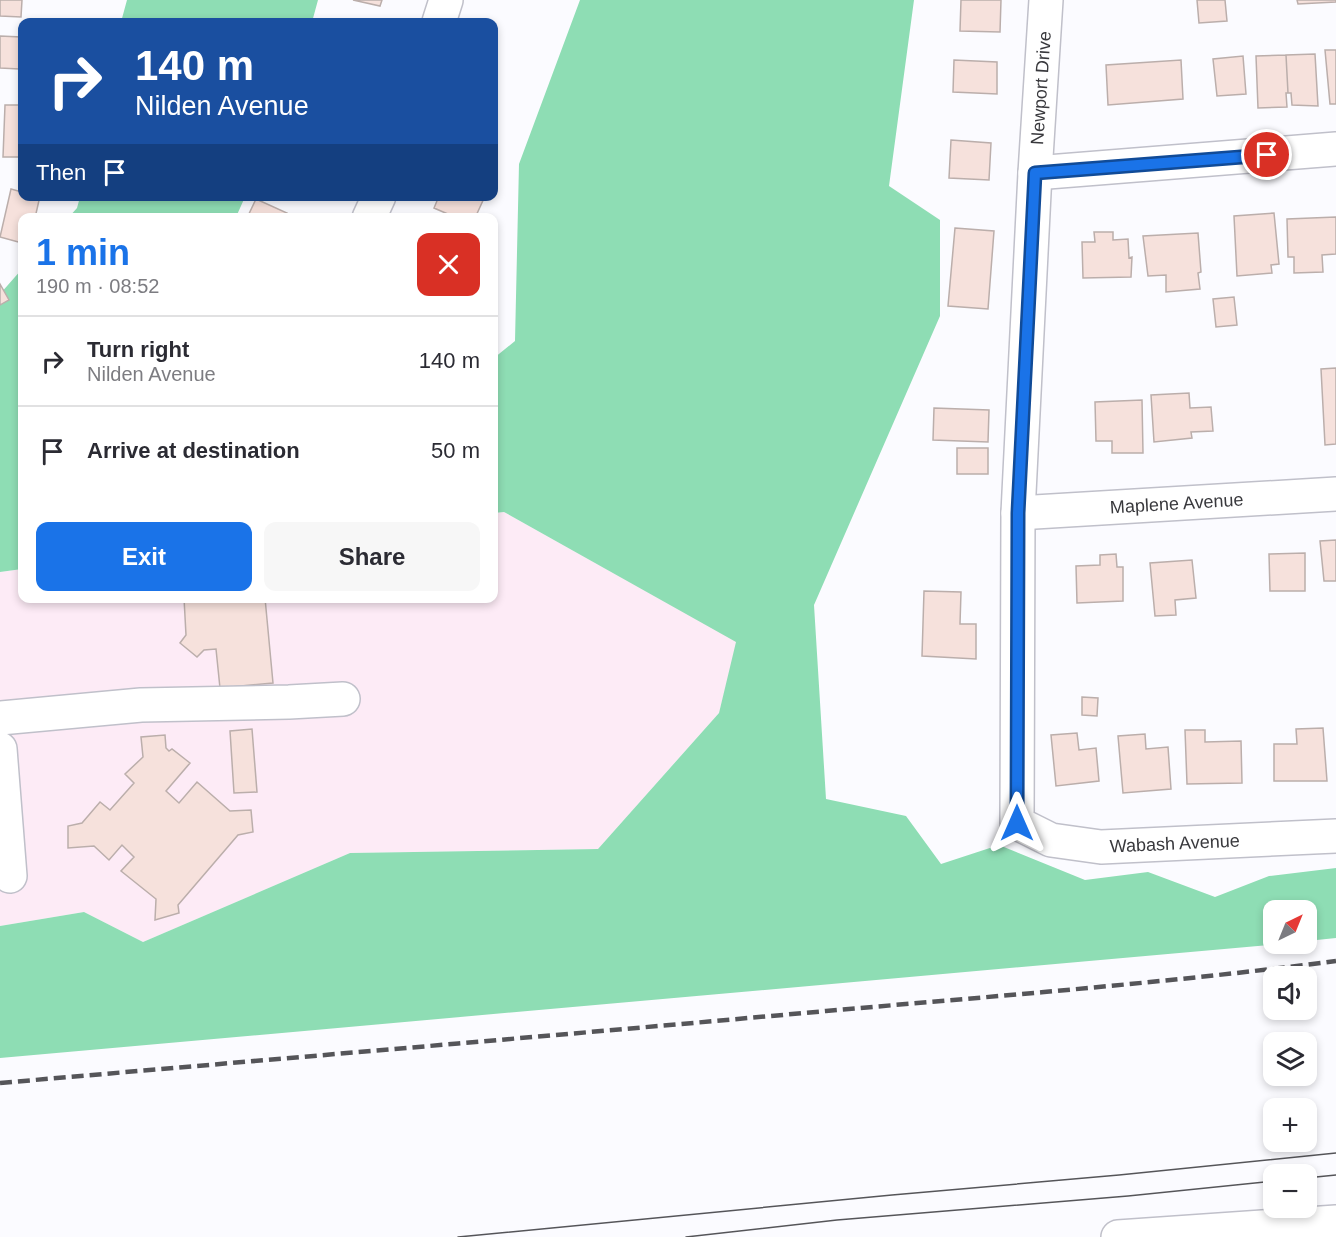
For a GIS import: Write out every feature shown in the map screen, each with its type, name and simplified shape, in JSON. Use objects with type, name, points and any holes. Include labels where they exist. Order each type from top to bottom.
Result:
[{"type":"street","points":[[440,18],[446,0]]},
{"type":"street","name":"Newport Drive","points":[[1017,823],[1018,513],[1046,0]]},
{"type":"street","points":[[1035,173],[1336,149]]},
{"type":"street","name":"Maplene Avenue","points":[[1018,513],[1336,494]]},
{"type":"street","points":[[0,717],[141,705],[343,699]]},
{"type":"street","points":[[0,749],[10,876]]},
{"type":"street","name":"Wabash Avenue","points":[[1017,823],[1051,840],[1101,847],[1336,836]]},
{"type":"street","points":[[1118,1237],[1336,1222]]},
{"type":"shaded area","points":[[504,512],[737,642],[719,713],[598,849],[350,853],[143,942],[84,912],[0,926],[0,572],[18,570],[18,603],[498,603],[498,513]]},
{"type":"green space","points":[[127,0],[318,0],[313,18],[122,18]]},
{"type":"green space","points":[[580,0],[914,0],[889,186],[940,220],[940,316],[814,605],[826,799],[906,816],[941,864],[999,845],[1085,880],[1148,872],[1215,897],[1269,876],[1336,868],[1336,938],[1317,940],[1317,900],[1263,900],[1263,946],[0,1058],[0,926],[84,912],[143,942],[350,853],[598,849],[719,713],[736,642],[504,512],[498,513],[498,355],[515,341],[519,164]]},
{"type":"green space","points":[[79,201],[243,201],[238,213],[73,213]]},
{"type":"green space","points":[[18,274],[18,570],[0,572],[0,294]]},
{"type":"building","points":[[0,0],[22,0],[21,17],[0,16]]},
{"type":"building","points":[[353,0],[382,0],[380,6]]},
{"type":"building","points":[[961,0],[1001,0],[1000,32],[960,31]]},
{"type":"building","points":[[1197,0],[1225,0],[1227,21],[1199,23]]},
{"type":"building","points":[[1297,0],[1336,0],[1336,2],[1298,4]]},
{"type":"building","points":[[0,36],[18,37],[18,69],[0,68]]},
{"type":"building","points":[[1325,50],[1336,50],[1336,104],[1330,104]]},
{"type":"building","points":[[1315,54],[1318,106],[1292,105],[1291,93],[1288,93],[1286,55]]},
{"type":"building","points":[[1286,55],[1287,107],[1258,108],[1256,56]]},
{"type":"building","points":[[1243,56],[1246,94],[1217,96],[1213,59]]},
{"type":"building","points":[[954,60],[997,62],[997,94],[953,92]]},
{"type":"building","points":[[1181,60],[1183,99],[1108,105],[1106,65]]},
{"type":"building","points":[[5,105],[18,105],[18,157],[3,157]]},
{"type":"building","points":[[951,140],[991,143],[989,180],[949,178]]},
{"type":"building","points":[[11,189],[18,191],[18,201],[39,201],[36,213],[18,213],[18,242],[0,237]]},
{"type":"building","points":[[255,201],[260,201],[287,213],[249,213]]},
{"type":"building","points":[[437,201],[483,201],[477,213],[446,213],[434,208]]},
{"type":"building","points":[[1274,213],[1279,264],[1271,265],[1272,273],[1237,276],[1234,216]]},
{"type":"building","points":[[1336,217],[1336,254],[1322,255],[1323,272],[1294,273],[1294,257],[1288,257],[1287,219]]},
{"type":"building","points":[[955,228],[994,231],[988,309],[948,306]]},
{"type":"building","points":[[1094,232],[1113,232],[1113,240],[1128,239],[1129,258],[1132,257],[1131,277],[1083,278],[1082,242],[1095,242]]},
{"type":"building","points":[[1198,233],[1200,289],[1166,292],[1166,275],[1148,276],[1143,236]]},
{"type":"building","points":[[0,284],[9,300],[0,305]]},
{"type":"building","points":[[1234,297],[1237,325],[1216,327],[1213,299]]},
{"type":"building","points":[[1336,368],[1336,444],[1325,445],[1321,369]]},
{"type":"building","points":[[1189,393],[1190,408],[1211,407],[1213,431],[1191,432],[1192,438],[1154,442],[1151,395]]},
{"type":"building","points":[[1142,400],[1143,453],[1112,453],[1112,441],[1096,441],[1095,402]]},
{"type":"building","points":[[934,408],[989,410],[988,442],[933,440]]},
{"type":"building","points":[[957,448],[988,448],[988,474],[957,474]]},
{"type":"building","points":[[1336,540],[1336,581],[1324,581],[1320,541]]},
{"type":"building","points":[[1305,553],[1305,591],[1270,591],[1269,554]]},
{"type":"building","points":[[1116,554],[1117,567],[1123,567],[1123,601],[1077,603],[1076,566],[1100,565],[1100,555]]},
{"type":"building","points":[[1192,560],[1196,598],[1175,600],[1176,615],[1155,616],[1150,563]]},
{"type":"building","points":[[924,591],[961,592],[960,624],[976,624],[976,659],[922,656]]},
{"type":"building","points":[[184,603],[265,603],[273,683],[220,688],[216,649],[204,650],[197,657],[180,643],[186,635]]},
{"type":"building","points":[[1082,697],[1098,698],[1097,716],[1082,715]]},
{"type":"building","points":[[1323,728],[1327,781],[1274,781],[1274,744],[1297,744],[1296,729]]},
{"type":"building","points":[[252,729],[257,792],[234,793],[230,731]]},
{"type":"building","points":[[1185,730],[1205,730],[1205,742],[1241,741],[1242,783],[1187,784]]},
{"type":"building","points":[[1077,733],[1079,750],[1096,748],[1099,781],[1056,786],[1051,735]]},
{"type":"building","points":[[1145,734],[1146,749],[1168,747],[1171,789],[1123,793],[1118,736]]},
{"type":"building","points":[[165,735],[166,748],[169,751],[172,749],[190,763],[166,791],[179,803],[197,782],[230,811],[251,810],[253,832],[238,835],[178,905],[179,913],[155,920],[156,899],[121,871],[134,857],[122,845],[109,860],[94,846],[68,848],[68,826],[82,823],[100,802],[110,810],[134,783],[125,774],[143,757],[141,737]]},
{"type":"tram line","points":[[458,1237],[1336,1153]]},
{"type":"tram line","points":[[1317,1177],[1336,1175]]},
{"type":"tram line","points":[[686,1237],[837,1220],[1128,1196],[1263,1182]]},
{"type":"railway","points":[[0,1083],[1081,989],[1336,961]]},
{"type":"route","points":[[1017,823],[1018,513],[1035,173],[1267,155]]}]
